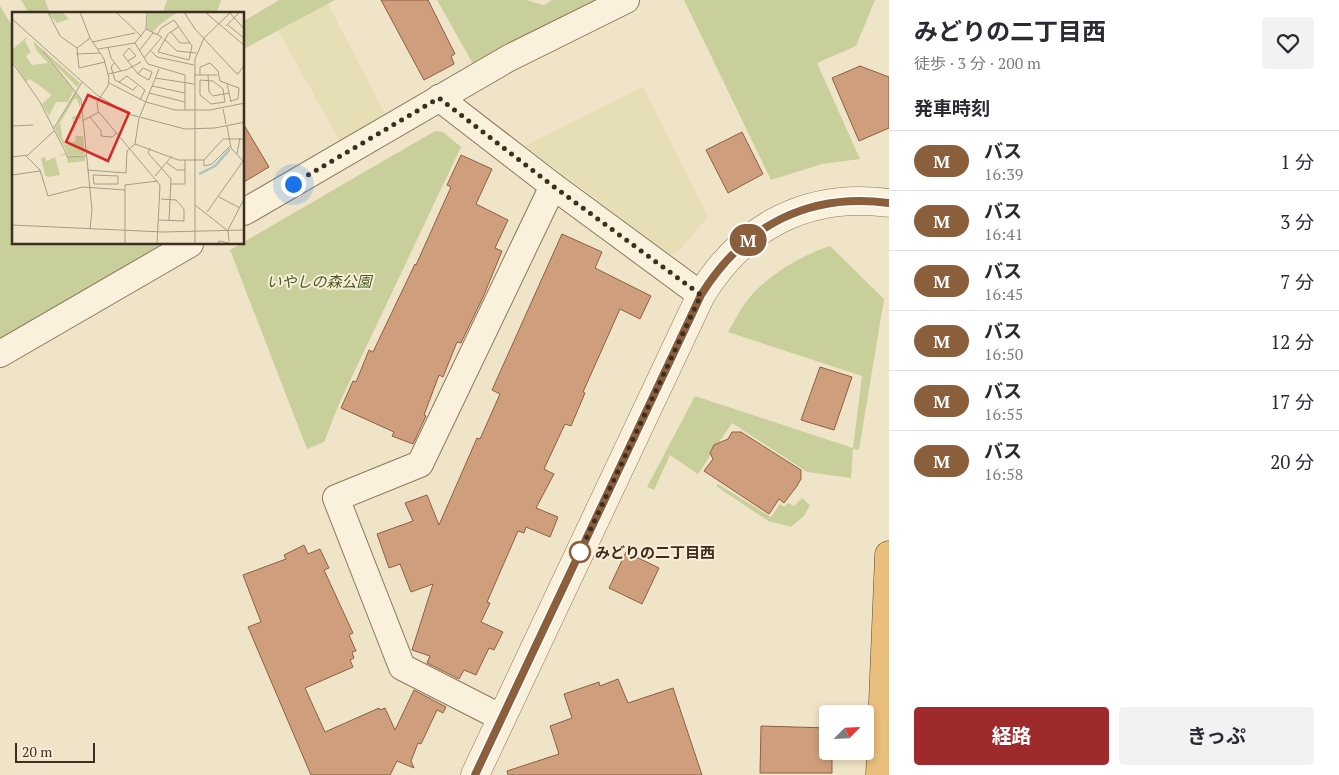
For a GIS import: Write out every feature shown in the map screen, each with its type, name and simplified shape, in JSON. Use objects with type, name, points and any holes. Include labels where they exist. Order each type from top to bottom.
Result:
[{"type":"highway","points":[[880,775],[889,556]]},
{"type":"street","points":[[245,211],[509,58],[626,0]]},
{"type":"street","points":[[439,98],[553,186],[701,295]]},
{"type":"street","points":[[502,718],[402,667],[336,498],[420,464],[553,186]]},
{"type":"street","points":[[475,775],[701,295],[714,274],[748,239],[771,223],[798,211],[822,204],[847,201],[889,203]]},
{"type":"street","points":[[0,354],[188,245]]},
{"type":"shaded area","points":[[328,4],[385,114],[340,141],[278,31]]},
{"type":"shaded area","points":[[643,87],[708,217],[677,253],[670,254],[525,146]]},
{"type":"green space","points":[[21,0],[45,0],[49,12],[28,12]]},
{"type":"green space","points":[[167,0],[221,0],[217,12],[163,12]]},
{"type":"green space","points":[[279,0],[335,0],[245,48],[245,20]]},
{"type":"green space","points":[[437,0],[526,0],[544,5],[552,0],[597,0],[473,64]]},
{"type":"green space","points":[[684,0],[875,0],[856,46],[817,63],[860,159],[822,164],[771,180]]},
{"type":"green space","points":[[0,6],[12,26],[12,245],[165,245],[0,340]]},
{"type":"green space","name":"いやしの森公園","points":[[435,131],[443,132],[461,147],[339,404],[324,442],[307,449],[230,250],[239,245],[245,245],[245,241]]},
{"type":"green space","points":[[830,246],[884,299],[859,450],[853,449],[851,478],[807,472],[732,423],[698,474],[670,455],[654,490],[647,487],[695,396],[853,448],[862,376],[728,332],[743,305],[763,284],[796,261]]},
{"type":"green space","points":[[718,484],[771,517],[780,504],[784,507],[788,503],[794,506],[802,498],[810,505],[804,516],[791,527],[768,521],[716,486]]},
{"type":"building","points":[[381,0],[428,0],[455,54],[451,56],[454,64],[424,80]]},
{"type":"building","points":[[860,66],[889,77],[889,128],[859,141],[832,78]]},
{"type":"building","points":[[245,127],[269,167],[245,181]]},
{"type":"building","points":[[742,132],[763,174],[728,193],[706,150]]},
{"type":"building","points":[[461,155],[492,169],[476,204],[508,220],[495,248],[502,251],[484,295],[461,343],[457,342],[443,377],[439,375],[424,415],[426,416],[413,444],[392,436],[394,432],[341,408],[353,381],[356,382],[369,350],[373,352],[416,265],[451,187],[447,185]]},
{"type":"building","points":[[562,234],[602,252],[595,268],[651,296],[640,319],[620,309],[583,392],[585,393],[571,426],[565,424],[544,469],[554,474],[536,508],[558,517],[550,537],[526,527],[524,533],[518,531],[487,602],[490,603],[481,622],[503,632],[494,650],[489,648],[476,675],[464,670],[459,679],[427,663],[430,656],[412,650],[433,584],[411,592],[400,564],[389,568],[377,534],[413,521],[405,503],[427,495],[439,525],[477,438],[480,439],[500,394],[492,390]]},
{"type":"building","points":[[820,367],[852,377],[834,430],[801,420]]},
{"type":"building","points":[[732,432],[741,432],[801,470],[801,479],[797,486],[784,503],[779,499],[769,514],[704,471],[713,459],[710,453],[714,445],[728,439]]},
{"type":"building","points":[[304,545],[308,554],[320,549],[329,568],[324,570],[353,633],[349,635],[356,651],[352,652],[354,658],[350,660],[353,667],[305,688],[325,732],[379,708],[380,710],[385,708],[395,730],[414,690],[446,707],[443,713],[437,710],[421,744],[418,743],[411,761],[414,768],[397,761],[390,775],[311,775],[248,627],[261,622],[243,575],[286,559],[284,555]]},
{"type":"building","points":[[626,552],[659,568],[642,604],[609,588]]},
{"type":"building","points":[[618,679],[628,703],[673,688],[702,775],[508,775],[507,771],[559,754],[550,726],[572,718],[564,694],[599,682],[600,686]]},
{"type":"building","points":[[761,726],[819,728],[819,760],[832,760],[832,773],[760,773]]},
{"type":"bus line","name":"M","points":[[475,775],[701,295],[714,274],[748,239],[771,223],[798,211],[822,204],[847,201],[889,203]]},
{"type":"place","name":"みどりの二丁目西","points":[[580,552]]},
{"type":"route","points":[[293,184],[439,98],[553,186],[701,295],[578,556],[580,552]]}]
